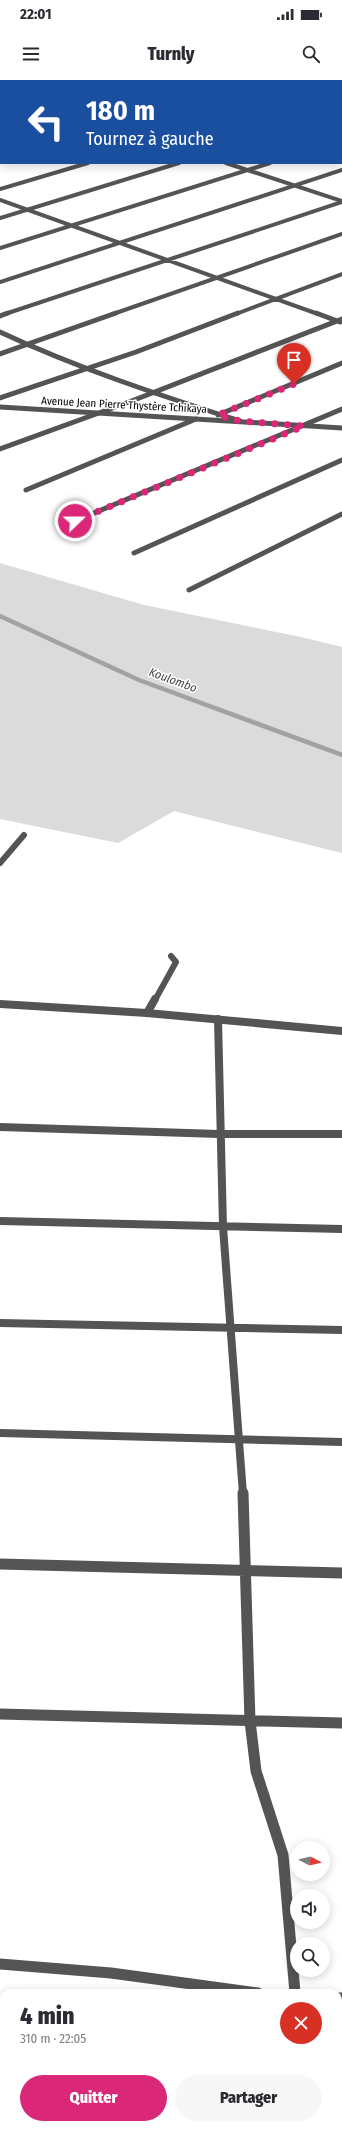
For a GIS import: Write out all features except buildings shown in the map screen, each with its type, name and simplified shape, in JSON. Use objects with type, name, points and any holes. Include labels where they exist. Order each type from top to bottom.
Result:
[{"type":"street","points":[[0,189],[85,164]]},
{"type":"street","points":[[0,218],[176,164]]},
{"type":"street","points":[[229,164],[342,202]]},
{"type":"street","points":[[0,248],[267,164]]},
{"type":"street","points":[[0,282],[342,170]]},
{"type":"street","points":[[0,200],[217,279],[341,321]]},
{"type":"street","points":[[0,316],[342,202]]},
{"type":"street","points":[[0,354],[342,234]]},
{"type":"street","points":[[0,398],[88,368],[342,274]]},
{"type":"street","points":[[0,449],[341,321]]},
{"type":"street","points":[[0,332],[28,345],[152,393],[240,421]]},
{"type":"street","points":[[218,415],[342,363]]},
{"type":"street","name":"Avenue Jean Pierre Thystère Tchikaya","points":[[0,407],[342,428]]},
{"type":"street","points":[[75,521],[342,409]]},
{"type":"street","points":[[26,490],[196,419]]},
{"type":"street","points":[[134,553],[342,460]]},
{"type":"street","points":[[189,590],[342,514]]},
{"type":"street","points":[[0,863],[24,835]]},
{"type":"street","points":[[147,1014],[176,962],[171,956]]},
{"type":"street","points":[[0,1004],[218,1019],[342,1031]]},
{"type":"street","points":[[218,1019],[219,1134],[223,1227],[240,1439],[246,1571],[250,1721],[256,1771],[282,1855],[295,1989]]},
{"type":"street","points":[[0,1127],[219,1134],[342,1134]]},
{"type":"street","points":[[0,1221],[342,1229]]},
{"type":"street","points":[[0,1323],[342,1330]]},
{"type":"street","points":[[0,1433],[342,1442]]},
{"type":"street","points":[[0,1564],[342,1574]]},
{"type":"street","points":[[0,1714],[342,1724]]},
{"type":"street","points":[[0,1964],[111,1973],[229,1989]]},
{"type":"shaded area","points":[[0,563],[144,605],[301,637],[342,647],[342,853],[174,811],[118,843],[0,819]]},
{"type":"waterway","name":"Koulombo","points":[[0,616],[139,680],[342,755]]},
{"type":"route","points":[[75,521],[138,496],[247,448],[304,426],[240,421],[218,415],[294,384]]}]
